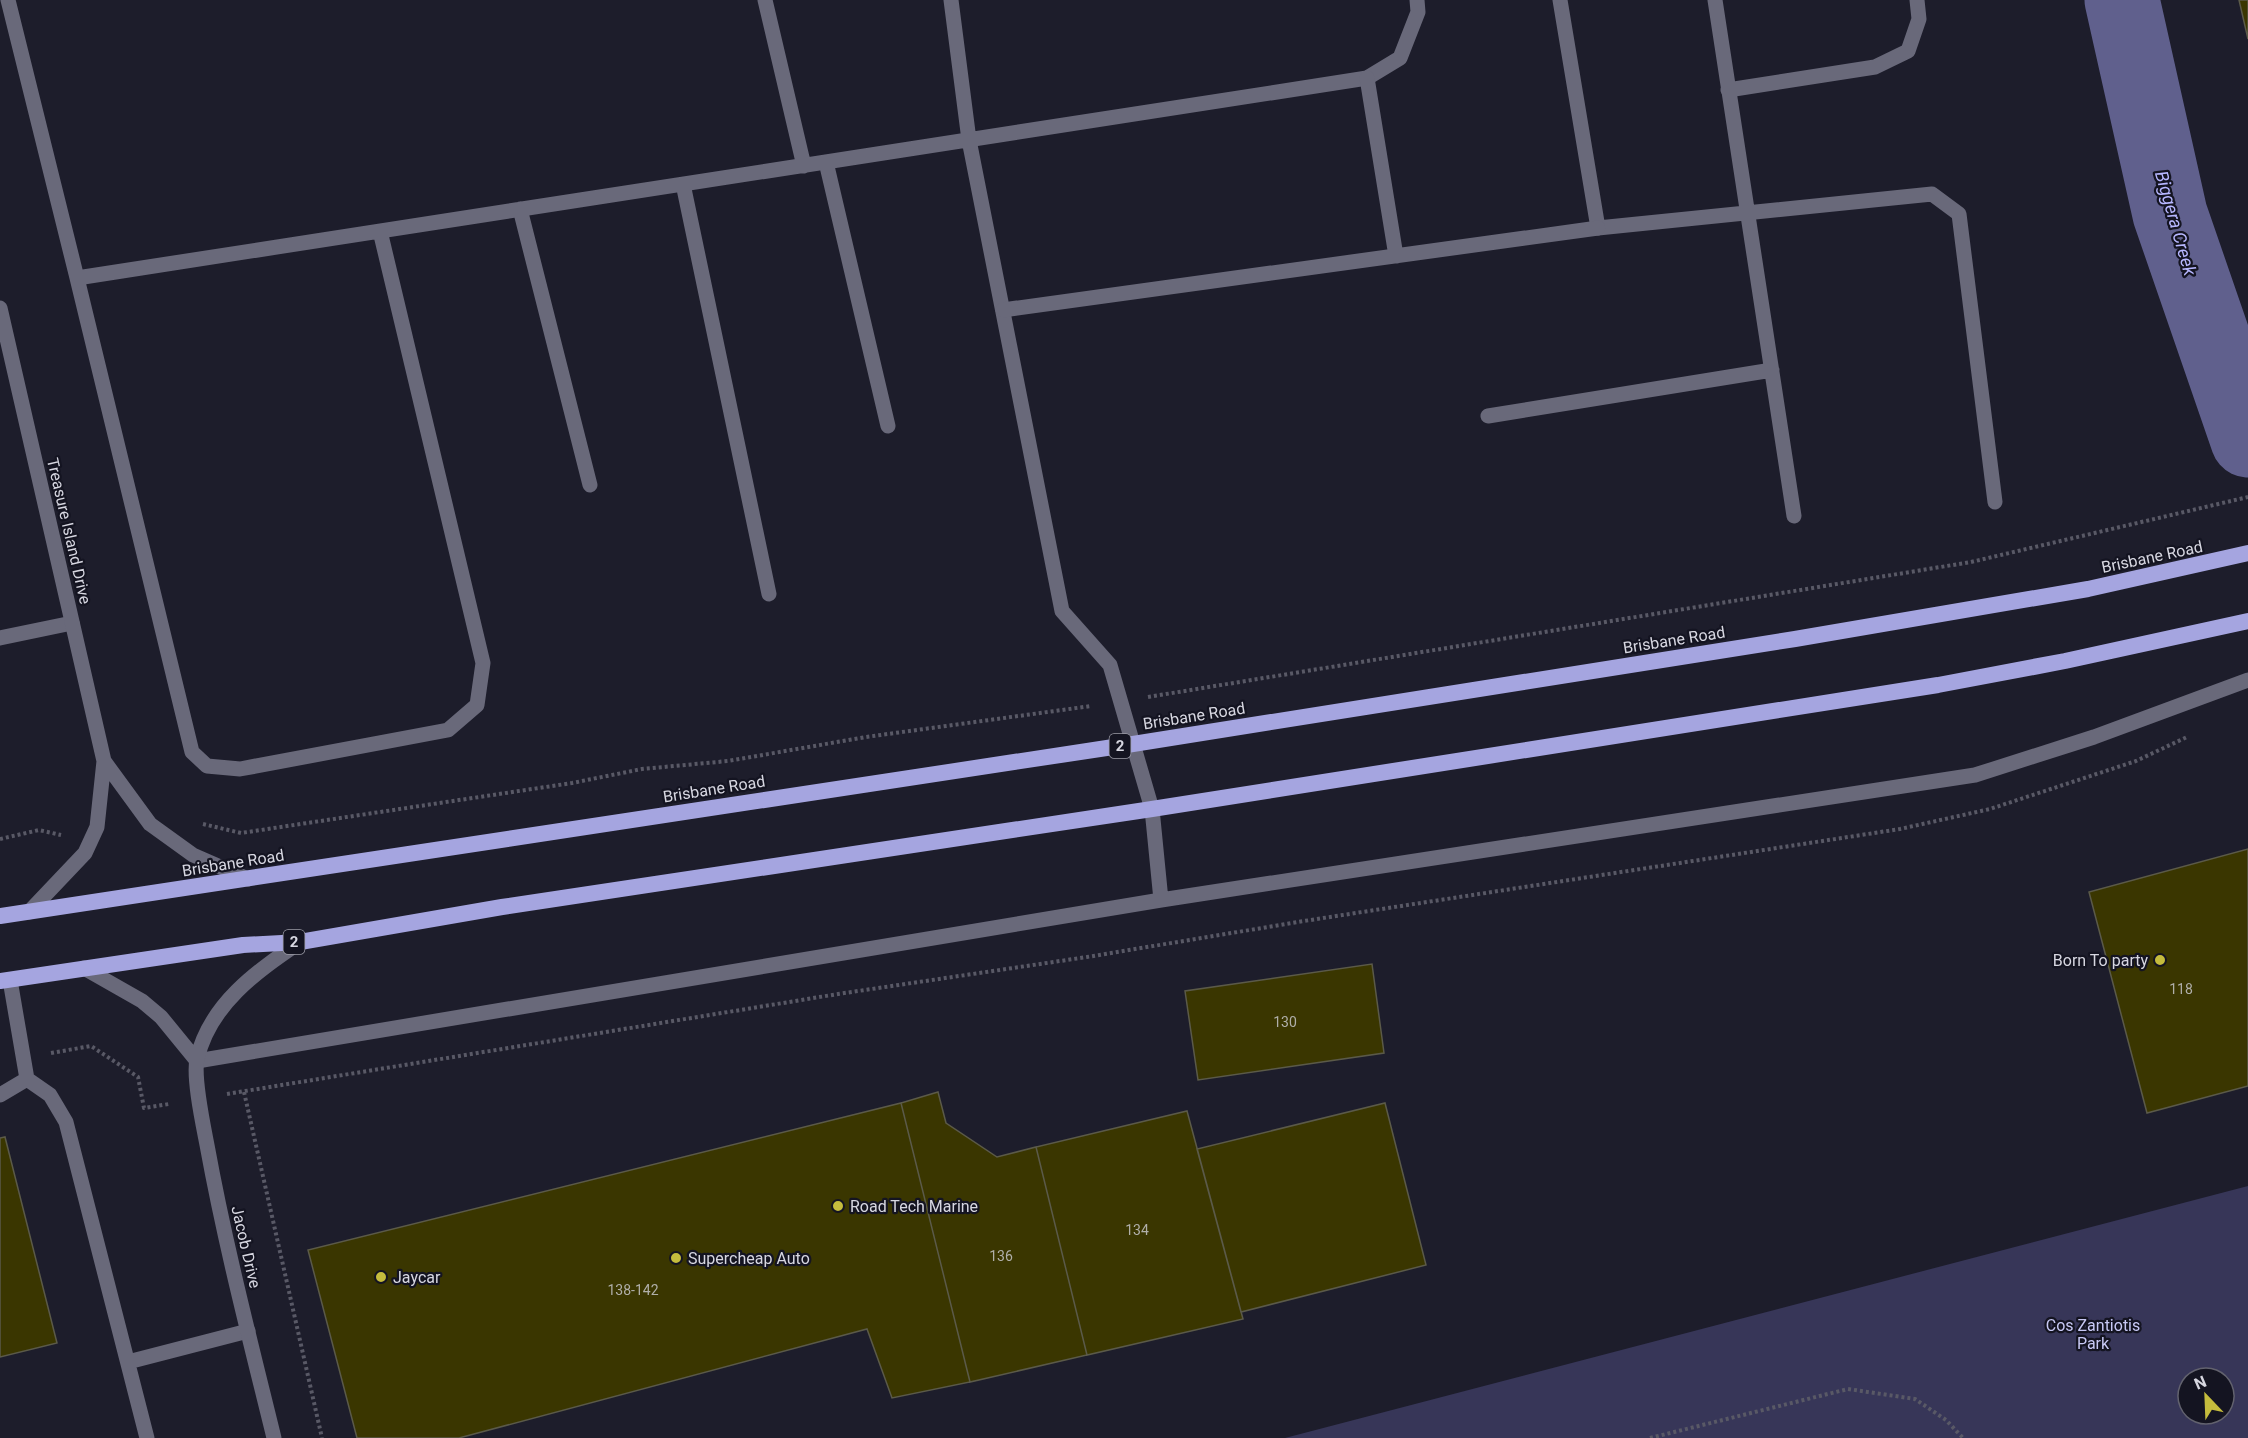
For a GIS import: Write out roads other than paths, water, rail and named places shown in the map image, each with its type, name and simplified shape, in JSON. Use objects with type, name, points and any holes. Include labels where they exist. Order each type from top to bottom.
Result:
[{"type":"highway","name":"Brisbane Road","points":[[0,916],[1133,744],[1783,641],[2088,589],[2243,555]]},
{"type":"highway","name":"2","points":[[5,980],[243,945],[300,942],[502,908],[1152,809],[1938,685],[2065,661],[2248,621]]},
{"type":"street","points":[[8,0],[192,752],[207,766],[240,769],[448,730],[477,705],[483,663],[380,231]]},
{"type":"street","points":[[765,0],[804,166]]},
{"type":"street","points":[[951,0],[969,140],[1062,611],[1110,665],[1152,809],[1161,900]]},
{"type":"street","points":[[77,278],[1368,78],[1400,58],[1418,12],[1417,0]]},
{"type":"street","points":[[1560,0],[1598,228]]},
{"type":"street","points":[[1715,0],[1794,516]]},
{"type":"street","points":[[1728,90],[1875,67],[1908,51],[1919,19],[1917,0]]},
{"type":"street","points":[[1368,78],[1396,255]]},
{"type":"street","points":[[826,162],[888,426]]},
{"type":"street","points":[[683,184],[770,594]]},
{"type":"street","points":[[1003,310],[1598,228],[1932,194],[1959,214],[1995,502]]},
{"type":"street","points":[[520,209],[590,485]]},
{"type":"street","name":"Treasure Island Drive","points":[[0,308],[104,761],[97,827],[85,853],[29,912]]},
{"type":"street","points":[[1488,416],[1772,370]]},
{"type":"street","points":[[0,638],[72,623]]},
{"type":"street","points":[[84,968],[142,1001],[161,1017],[196,1060],[1161,900],[1975,775],[2094,737],[2248,680]]},
{"type":"street","name":"Treasure Island Drive","points":[[104,761],[150,824],[193,855],[248,879]]},
{"type":"street","name":"Jacob Drive","points":[[274,1438],[225,1241],[199,1098],[196,1060],[210,1025],[226,1002],[256,973],[300,942]]},
{"type":"street","points":[[5,980],[27,1079],[50,1095],[66,1122],[147,1438]]},
{"type":"street","points":[[0,1095],[27,1079]]},
{"type":"street","points":[[128,1362],[248,1331]]},
{"type":"waterway","name":"Biggera Creek","points":[[2122,0],[2170,214],[2248,440]]},
{"type":"place","name":"Born To party","points":[[2160,960]]},
{"type":"place","name":"Road Tech Marine","points":[[838,1206]]},
{"type":"place","name":"Supercheap Auto","points":[[676,1258]]},
{"type":"place","name":"Jaycar","points":[[381,1277]]},
{"type":"park label","name":"Cos Zantiotis Park","points":[[2093,1334]]}]
